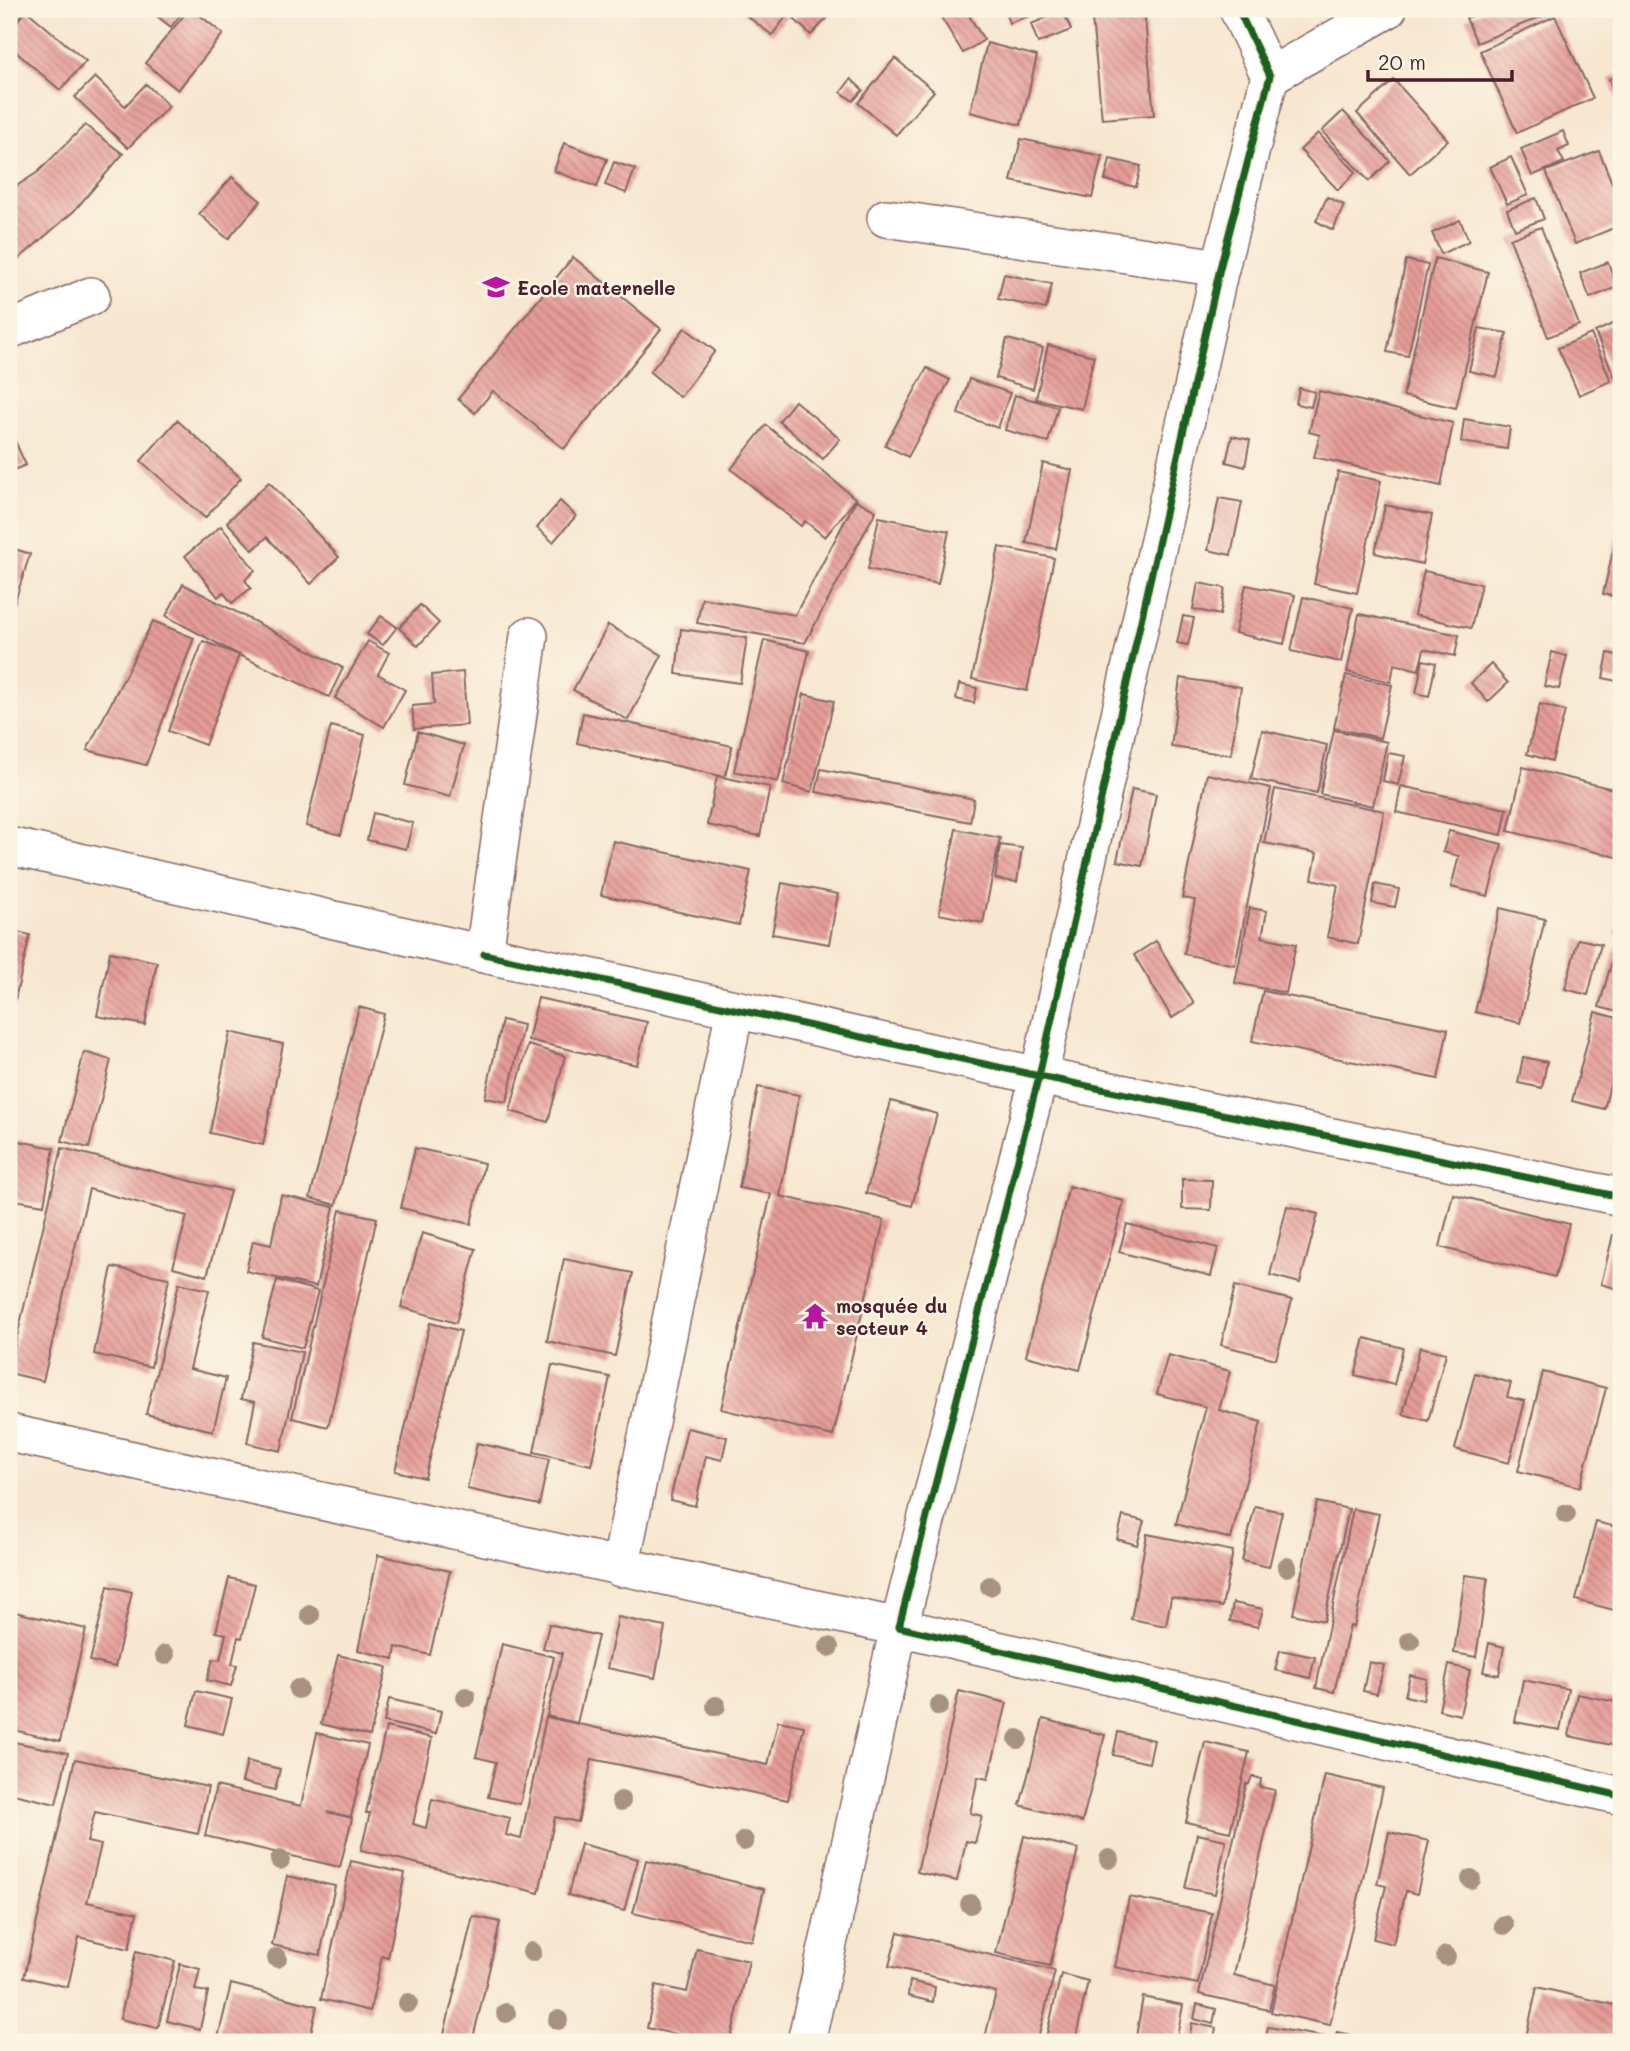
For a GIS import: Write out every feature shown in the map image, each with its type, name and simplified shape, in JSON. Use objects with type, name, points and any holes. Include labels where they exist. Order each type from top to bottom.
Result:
[{"type":"street","points":[[806,2042],[899,1627],[1039,1076],[1220,268],[1270,76],[1238,9]]},
{"type":"street","points":[[1270,76],[1388,9]]},
{"type":"street","points":[[886,218],[1220,268]]},
{"type":"street","points":[[9,330],[91,296]]},
{"type":"street","points":[[484,954],[529,636]]},
{"type":"street","points":[[9,846],[1039,1076],[1621,1197]]},
{"type":"street","points":[[620,1568],[735,1009]]},
{"type":"street","points":[[9,1433],[899,1627],[1621,1796]]},
{"type":"building","points":[[9,9],[19,9],[9,21]]},
{"type":"building","points":[[148,9],[185,9],[171,27]]},
{"type":"building","points":[[189,9],[223,34],[178,90],[145,63]]},
{"type":"building","points":[[738,9],[792,9],[772,35]]},
{"type":"building","points":[[803,9],[821,9],[829,16],[811,35],[794,19]]},
{"type":"building","points":[[936,9],[965,9],[984,40],[963,53]]},
{"type":"building","points":[[1004,9],[1049,9],[1009,23]]},
{"type":"building","points":[[1091,9],[1144,9],[1154,115],[1102,119]]},
{"type":"building","points":[[1489,9],[1560,9],[1477,43],[1466,18]]},
{"type":"building","points":[[26,10],[86,61],[60,90],[9,46],[9,31]]},
{"type":"building","points":[[1063,11],[1071,30],[1038,43],[1031,24]]},
{"type":"building","points":[[1555,16],[1593,98],[1517,133],[1480,51]]},
{"type":"building","points":[[987,43],[1037,56],[1021,125],[970,112]]},
{"type":"building","points":[[895,58],[934,91],[896,135],[858,103]]},
{"type":"building","points":[[1621,74],[1621,109],[1609,79]]},
{"type":"building","points":[[95,77],[125,106],[146,84],[169,106],[128,148],[75,97]]},
{"type":"building","points":[[851,79],[863,90],[853,101],[841,92]]},
{"type":"building","points":[[1394,80],[1448,140],[1410,174],[1357,113]]},
{"type":"building","points":[[1343,111],[1390,161],[1369,181],[1322,131]]},
{"type":"building","points":[[85,125],[123,154],[74,211],[13,264],[9,256],[9,191],[38,172]]},
{"type":"building","points":[[1563,131],[1569,146],[1558,151],[1564,162],[1532,176],[1521,149]]},
{"type":"building","points":[[1318,133],[1356,172],[1338,190],[1300,150]]},
{"type":"building","points":[[1021,139],[1102,156],[1092,198],[1011,181]]},
{"type":"building","points":[[1621,139],[1621,153],[1614,145]]},
{"type":"building","points":[[564,143],[607,159],[597,187],[554,171]]},
{"type":"building","points":[[1599,151],[1621,205],[1621,225],[1575,244],[1546,171]]},
{"type":"building","points":[[1511,157],[1528,195],[1507,204],[1490,167]]},
{"type":"building","points":[[1110,159],[1141,166],[1136,187],[1105,180]]},
{"type":"building","points":[[614,162],[635,169],[626,193],[605,185]]},
{"type":"building","points":[[232,177],[261,201],[228,239],[199,214]]},
{"type":"building","points":[[1327,197],[1344,205],[1333,230],[1316,221]]},
{"type":"building","points":[[1536,198],[1544,219],[1515,230],[1507,210]]},
{"type":"building","points":[[1460,220],[1469,241],[1441,254],[1432,233]]},
{"type":"building","points":[[1541,227],[1579,325],[1548,337],[1510,239]]},
{"type":"building","points":[[573,257],[661,329],[564,449],[493,391],[475,413],[458,399]]},
{"type":"building","points":[[1435,258],[1488,272],[1456,408],[1403,396]]},
{"type":"building","points":[[1406,260],[1428,265],[1408,356],[1387,352]]},
{"type":"building","points":[[1608,262],[1617,287],[1590,298],[1580,273]]},
{"type":"building","points":[[1004,274],[1052,284],[1046,309],[998,299]]},
{"type":"building","points":[[1621,320],[1621,391],[1595,332]]},
{"type":"building","points":[[685,328],[715,351],[680,397],[650,372]]},
{"type":"building","points":[[1479,328],[1507,333],[1497,377],[1469,371]]},
{"type":"building","points":[[1591,334],[1611,381],[1579,395],[1558,348]]},
{"type":"building","points":[[1007,339],[1043,348],[1033,389],[996,378]]},
{"type":"building","points":[[1048,345],[1094,356],[1082,409],[1036,399]]},
{"type":"building","points":[[927,368],[950,380],[908,457],[885,445]]},
{"type":"building","points":[[969,379],[1010,393],[998,428],[958,414]]},
{"type":"building","points":[[1299,388],[1315,392],[1311,407],[1296,404]]},
{"type":"building","points":[[1319,391],[1453,423],[1441,486],[1314,457],[1320,435],[1309,432]]},
{"type":"building","points":[[1015,395],[1058,407],[1048,442],[1005,430]]},
{"type":"building","points":[[795,401],[840,439],[823,459],[779,421]]},
{"type":"building","points":[[1464,419],[1510,427],[1507,449],[1461,442]]},
{"type":"building","points":[[177,420],[241,478],[205,518],[141,461]]},
{"type":"building","points":[[766,425],[856,499],[825,537],[805,521],[801,526],[731,469]]},
{"type":"building","points":[[9,428],[26,465],[9,472]]},
{"type":"building","points":[[1232,436],[1250,440],[1245,467],[1226,462]]},
{"type":"building","points":[[1043,463],[1072,470],[1056,549],[1026,543]]},
{"type":"building","points":[[1338,472],[1381,481],[1357,593],[1314,584]]},
{"type":"building","points":[[269,482],[339,557],[311,584],[267,537],[253,550],[227,522]]},
{"type":"building","points":[[1219,498],[1242,502],[1231,555],[1208,550]]},
{"type":"building","points":[[856,500],[876,511],[805,643],[697,623],[702,598],[795,615]]},
{"type":"building","points":[[560,501],[576,516],[553,542],[537,528]]},
{"type":"building","points":[[1385,505],[1432,515],[1422,564],[1375,553]]},
{"type":"building","points":[[879,517],[949,531],[938,584],[868,569]]},
{"type":"building","points":[[1621,521],[1621,598],[1603,594]]},
{"type":"building","points":[[221,526],[255,570],[245,580],[251,588],[232,603],[223,592],[218,597],[185,556]]},
{"type":"building","points":[[9,547],[30,554],[9,620]]},
{"type":"building","points":[[999,547],[1054,558],[1027,691],[972,679]]},
{"type":"building","points":[[1424,571],[1481,584],[1471,628],[1414,615]]},
{"type":"building","points":[[1198,583],[1225,588],[1220,615],[1193,609]]},
{"type":"building","points":[[183,584],[343,668],[329,697],[241,656],[166,616]]},
{"type":"building","points":[[1246,585],[1295,595],[1284,644],[1235,633]]},
{"type":"building","points":[[1303,597],[1353,608],[1341,662],[1291,651]]},
{"type":"building","points":[[420,605],[439,623],[418,646],[399,628]]},
{"type":"building","points":[[1359,614],[1459,635],[1455,656],[1424,649],[1419,670],[1394,664],[1391,682],[1347,672]]},
{"type":"building","points":[[381,616],[397,627],[383,645],[367,634]]},
{"type":"building","points":[[1183,616],[1194,618],[1188,645],[1177,643]]},
{"type":"building","points":[[153,621],[194,638],[146,765],[87,750]]},
{"type":"building","points":[[608,625],[662,655],[628,720],[573,690]]},
{"type":"building","points":[[681,629],[747,638],[740,683],[676,674]]},
{"type":"building","points":[[764,640],[809,651],[778,782],[734,771]]},
{"type":"building","points":[[203,641],[239,655],[205,745],[168,731]]},
{"type":"building","points":[[368,641],[389,653],[378,674],[405,690],[384,727],[335,698]]},
{"type":"building","points":[[1552,652],[1567,656],[1559,689],[1544,686]]},
{"type":"building","points":[[1608,653],[1621,656],[1621,682],[1603,678]]},
{"type":"building","points":[[1423,660],[1436,663],[1429,696],[1416,693]]},
{"type":"building","points":[[1491,664],[1508,683],[1488,702],[1471,683]]},
{"type":"building","points":[[463,672],[467,725],[414,729],[412,706],[434,704],[432,675]]},
{"type":"building","points":[[1346,675],[1392,685],[1380,738],[1334,728]]},
{"type":"building","points":[[1180,678],[1241,687],[1231,755],[1171,747]]},
{"type":"building","points":[[959,684],[977,688],[974,703],[956,699]]},
{"type":"building","points":[[804,694],[834,701],[812,792],[783,784]]},
{"type":"building","points":[[1540,704],[1565,711],[1552,761],[1527,754]]},
{"type":"building","points":[[583,713],[732,746],[725,777],[577,743]]},
{"type":"building","points":[[331,726],[365,735],[341,835],[306,826]]},
{"type":"building","points":[[1262,730],[1327,745],[1317,793],[1251,779]]},
{"type":"building","points":[[1334,730],[1387,742],[1373,806],[1320,794]]},
{"type":"building","points":[[418,732],[464,745],[450,797],[405,785]]},
{"type":"building","points":[[1388,753],[1405,756],[1398,785],[1383,781]]},
{"type":"building","points":[[1523,767],[1621,791],[1621,858],[1508,831]]},
{"type":"building","points":[[821,769],[974,799],[970,822],[816,792]]},
{"type":"building","points":[[1207,774],[1271,788],[1235,965],[1184,954],[1195,900],[1182,898]]},
{"type":"building","points":[[717,776],[770,787],[760,836],[707,825]]},
{"type":"building","points":[[1401,786],[1507,809],[1502,835],[1396,812]]},
{"type":"building","points":[[1132,789],[1156,794],[1142,866],[1117,861]]},
{"type":"building","points":[[1275,789],[1384,811],[1358,944],[1327,937],[1338,885],[1312,879],[1317,853],[1264,843]]},
{"type":"building","points":[[373,813],[413,823],[406,849],[367,840]]},
{"type":"building","points":[[956,829],[1000,838],[983,923],[939,914]]},
{"type":"building","points":[[1449,831],[1502,844],[1488,896],[1451,887],[1459,856],[1443,852]]},
{"type":"building","points":[[613,841],[751,871],[739,925],[601,895]]},
{"type":"building","points":[[1000,845],[1022,848],[1017,882],[995,879]]},
{"type":"building","points":[[782,883],[838,894],[829,944],[772,934]]},
{"type":"building","points":[[1375,884],[1399,889],[1395,907],[1372,903]]},
{"type":"building","points":[[1250,908],[1267,911],[1262,937],[1296,944],[1286,993],[1235,983]]},
{"type":"building","points":[[1500,908],[1545,919],[1520,1023],[1475,1012]]},
{"type":"building","points":[[1621,917],[1621,936],[1615,935]]},
{"type":"building","points":[[9,930],[30,935],[10,1021],[9,1021]]},
{"type":"building","points":[[1578,939],[1601,944],[1588,995],[1565,989]]},
{"type":"building","points":[[1156,941],[1194,1004],[1172,1018],[1134,955]]},
{"type":"building","points":[[1616,946],[1621,947],[1621,1013],[1599,1007]]},
{"type":"building","points":[[110,952],[157,962],[145,1025],[97,1016]]},
{"type":"building","points":[[1263,991],[1448,1029],[1438,1079],[1252,1041]]},
{"type":"building","points":[[538,998],[647,1022],[637,1065],[528,1040]]},
{"type":"building","points":[[359,1007],[384,1014],[336,1205],[310,1198]]},
{"type":"building","points":[[1595,1012],[1621,1019],[1621,1042],[1604,1109],[1572,1101]]},
{"type":"building","points":[[502,1020],[523,1025],[507,1102],[485,1098]]},
{"type":"building","points":[[230,1032],[283,1044],[263,1145],[210,1133]]},
{"type":"building","points":[[528,1045],[565,1056],[548,1122],[510,1111]]},
{"type":"building","points":[[84,1052],[111,1060],[89,1148],[62,1141]]},
{"type":"building","points":[[1523,1057],[1547,1062],[1542,1088],[1518,1083]]},
{"type":"building","points":[[758,1087],[799,1095],[780,1196],[884,1220],[833,1436],[721,1409],[771,1194],[739,1188]]},
{"type":"building","points":[[891,1101],[937,1114],[912,1206],[866,1193]]},
{"type":"building","points":[[9,1139],[54,1148],[44,1205],[9,1199]]},
{"type":"building","points":[[62,1148],[230,1191],[207,1276],[173,1267],[187,1216],[89,1189],[43,1381],[9,1373],[9,1370]]},
{"type":"building","points":[[415,1148],[484,1163],[471,1224],[401,1208]]},
{"type":"building","points":[[1182,1179],[1212,1180],[1211,1210],[1182,1209]]},
{"type":"building","points":[[1069,1186],[1124,1201],[1080,1370],[1026,1356]]},
{"type":"building","points":[[1453,1194],[1569,1224],[1555,1277],[1440,1247]]},
{"type":"building","points":[[281,1195],[334,1207],[316,1287],[246,1271],[253,1241],[271,1245]]},
{"type":"building","points":[[1287,1206],[1318,1214],[1300,1283],[1270,1275]]},
{"type":"building","points":[[340,1210],[377,1218],[328,1427],[292,1418]]},
{"type":"building","points":[[1127,1224],[1218,1248],[1211,1276],[1119,1252]]},
{"type":"building","points":[[422,1233],[476,1249],[456,1323],[401,1307]]},
{"type":"building","points":[[1613,1235],[1621,1237],[1621,1290],[1601,1284]]},
{"type":"building","points":[[564,1259],[633,1273],[615,1356],[547,1341]]},
{"type":"building","points":[[112,1267],[169,1278],[151,1367],[94,1354]]},
{"type":"building","points":[[277,1280],[318,1291],[303,1348],[262,1337]]},
{"type":"building","points":[[179,1283],[209,1290],[190,1369],[226,1378],[213,1431],[146,1414]]},
{"type":"building","points":[[1235,1286],[1292,1300],[1276,1359],[1221,1345]]},
{"type":"building","points":[[430,1323],[461,1331],[425,1478],[395,1471]]},
{"type":"building","points":[[1365,1338],[1403,1348],[1394,1385],[1355,1375]]},
{"type":"building","points":[[253,1342],[302,1352],[281,1451],[247,1443],[255,1402],[241,1399]]},
{"type":"building","points":[[1420,1347],[1446,1353],[1428,1421],[1403,1414]]},
{"type":"building","points":[[1168,1355],[1230,1371],[1219,1410],[1261,1422],[1231,1539],[1176,1524],[1206,1407],[1157,1394]]},
{"type":"building","points":[[552,1365],[610,1377],[591,1465],[534,1452]]},
{"type":"building","points":[[1543,1372],[1606,1388],[1580,1487],[1518,1471]]},
{"type":"building","points":[[1475,1373],[1511,1383],[1507,1397],[1525,1401],[1509,1463],[1455,1449]]},
{"type":"building","points":[[687,1428],[727,1437],[722,1460],[706,1456],[695,1506],[670,1500]]},
{"type":"building","points":[[477,1443],[549,1459],[539,1505],[467,1489]]},
{"type":"building","points":[[1317,1502],[1349,1509],[1324,1621],[1293,1614]]},
{"type":"building","points":[[1255,1506],[1282,1512],[1269,1567],[1242,1561]]},
{"type":"building","points":[[1353,1509],[1379,1514],[1354,1627],[1350,1626],[1334,1692],[1316,1688]]},
{"type":"building","points":[[1123,1516],[1144,1521],[1137,1545],[1117,1539]]},
{"type":"building","points":[[1596,1522],[1621,1528],[1621,1612],[1576,1600]]},
{"type":"building","points":[[1147,1534],[1233,1551],[1222,1607],[1171,1597],[1166,1626],[1131,1619]]},
{"type":"building","points":[[378,1555],[450,1571],[430,1655],[396,1647],[394,1659],[358,1650]]},
{"type":"building","points":[[1465,1575],[1488,1578],[1476,1657],[1454,1653]]},
{"type":"building","points":[[229,1578],[255,1584],[242,1638],[238,1637],[232,1664],[237,1665],[231,1686],[207,1680],[213,1659],[220,1660],[226,1634],[216,1632]]},
{"type":"building","points":[[108,1586],[132,1592],[115,1667],[90,1661]]},
{"type":"building","points":[[1233,1603],[1263,1609],[1258,1627],[1230,1621]]},
{"type":"building","points":[[11,1611],[86,1629],[60,1741],[9,1729]]},
{"type":"building","points":[[618,1617],[665,1627],[655,1678],[607,1668]]},
{"type":"building","points":[[549,1624],[598,1636],[577,1723],[547,1716],[562,1653],[543,1648]]},
{"type":"building","points":[[1489,1643],[1504,1647],[1499,1675],[1483,1672]]},
{"type":"building","points":[[502,1644],[554,1657],[520,1804],[488,1797],[496,1762],[476,1757]]},
{"type":"building","points":[[1280,1650],[1315,1657],[1310,1678],[1275,1670]]},
{"type":"building","points":[[338,1655],[387,1667],[370,1736],[321,1724]]},
{"type":"building","points":[[1369,1662],[1384,1665],[1377,1694],[1363,1691]]},
{"type":"building","points":[[1449,1665],[1470,1670],[1460,1715],[1439,1710]]},
{"type":"building","points":[[1410,1675],[1427,1679],[1423,1700],[1405,1696]]},
{"type":"building","points":[[1523,1680],[1568,1689],[1560,1730],[1515,1722]]},
{"type":"building","points":[[196,1691],[232,1699],[223,1734],[188,1725]]},
{"type":"building","points":[[959,1691],[1007,1703],[988,1779],[978,1777],[970,1813],[982,1816],[975,1843],[966,1841],[957,1881],[917,1872]]},
{"type":"building","points":[[1577,1694],[1621,1703],[1621,1747],[1569,1736]]},
{"type":"building","points":[[389,1699],[441,1711],[436,1734],[384,1722]]},
{"type":"building","points":[[546,1717],[768,1765],[778,1721],[804,1726],[788,1800],[592,1759],[578,1822],[555,1817],[539,1893],[361,1850],[370,1813],[366,1813],[386,1727],[432,1738],[413,1824],[426,1828],[432,1799],[510,1818],[506,1835],[521,1839]]},
{"type":"building","points":[[1043,1719],[1105,1735],[1082,1822],[1020,1805]]},
{"type":"building","points":[[1118,1732],[1154,1740],[1149,1763],[1113,1755]]},
{"type":"building","points":[[317,1733],[368,1745],[351,1817],[327,1812],[352,1818],[340,1867],[205,1836],[216,1786],[301,1806]]},
{"type":"building","points":[[9,1741],[68,1753],[56,1804],[9,1793]]},
{"type":"building","points":[[1205,1742],[1249,1752],[1230,1832],[1186,1822]]},
{"type":"building","points":[[75,1759],[208,1787],[198,1834],[95,1812],[87,1842],[101,1845],[87,1902],[137,1913],[129,1949],[79,1937],[68,1987],[24,1977]]},
{"type":"building","points":[[247,1761],[280,1769],[275,1790],[242,1782]]},
{"type":"building","points":[[1325,1775],[1383,1788],[1330,2025],[1271,2012]]},
{"type":"building","points":[[1252,1776],[1261,1779],[1260,1787],[1275,1790],[1234,1975],[1275,1985],[1269,2010],[1199,1994],[1246,1784],[1249,1784]]},
{"type":"building","points":[[1389,1832],[1429,1841],[1417,1894],[1406,1891],[1393,1944],[1373,1939],[1386,1886],[1377,1884]]},
{"type":"building","points":[[1197,1834],[1226,1840],[1215,1894],[1185,1888]]},
{"type":"building","points":[[1024,1836],[1078,1849],[1050,1966],[996,1953]]},
{"type":"building","points":[[581,1844],[638,1859],[624,1911],[568,1895]]},
{"type":"building","points":[[646,1860],[764,1889],[752,1941],[633,1913]]},
{"type":"building","points":[[351,1861],[405,1873],[388,1958],[382,1956],[370,2011],[321,1999]]},
{"type":"building","points":[[287,1876],[335,1886],[320,1955],[272,1945]]},
{"type":"building","points":[[1129,1897],[1212,1913],[1198,1984],[1115,1967]]},
{"type":"building","points":[[473,1916],[500,1922],[472,2042],[442,2042]]},
{"type":"building","points":[[898,1932],[1055,1971],[1037,2042],[984,2042],[996,1992],[889,1966]]},
{"type":"building","points":[[697,1949],[749,1961],[730,2042],[711,2042],[647,2028],[656,1985],[687,1992]]},
{"type":"building","points":[[136,1951],[175,1961],[158,2028],[120,2019]]},
{"type":"building","points":[[180,1964],[200,1969],[195,1990],[208,1992],[200,2029],[167,2021]]},
{"type":"building","points":[[1061,1974],[1088,1981],[1075,2042],[1045,2042]]},
{"type":"building","points":[[910,1981],[935,1987],[933,2002],[908,1996]]},
{"type":"building","points":[[231,1984],[317,2006],[309,2042],[233,2042],[218,2038]]},
{"type":"building","points":[[1537,1987],[1619,2006],[1611,2042],[1525,2042]]},
{"type":"building","points":[[1143,1997],[1183,2005],[1176,2042],[1135,2042]]},
{"type":"building","points":[[1197,2004],[1216,2009],[1213,2024],[1194,2019]]},
{"type":"building","points":[[1192,2023],[1216,2028],[1213,2042],[1189,2040]]},
{"type":"building","points":[[1268,2027],[1325,2037],[1324,2042],[1265,2042]]},
{"type":"building","points":[[1337,2032],[1377,2041],[1377,2042],[1334,2042]]},
{"type":"cycle path","points":[[484,954],[1039,1076],[1220,268],[1270,76],[1238,9]]},
{"type":"cycle path","points":[[1621,1197],[1039,1076],[899,1627],[1621,1796]]},
{"type":"place","name":"Ecole maternelle","points":[[496,287]]},
{"type":"place","name":"mosquée du secteur 4","points":[[815,1316]]}]
